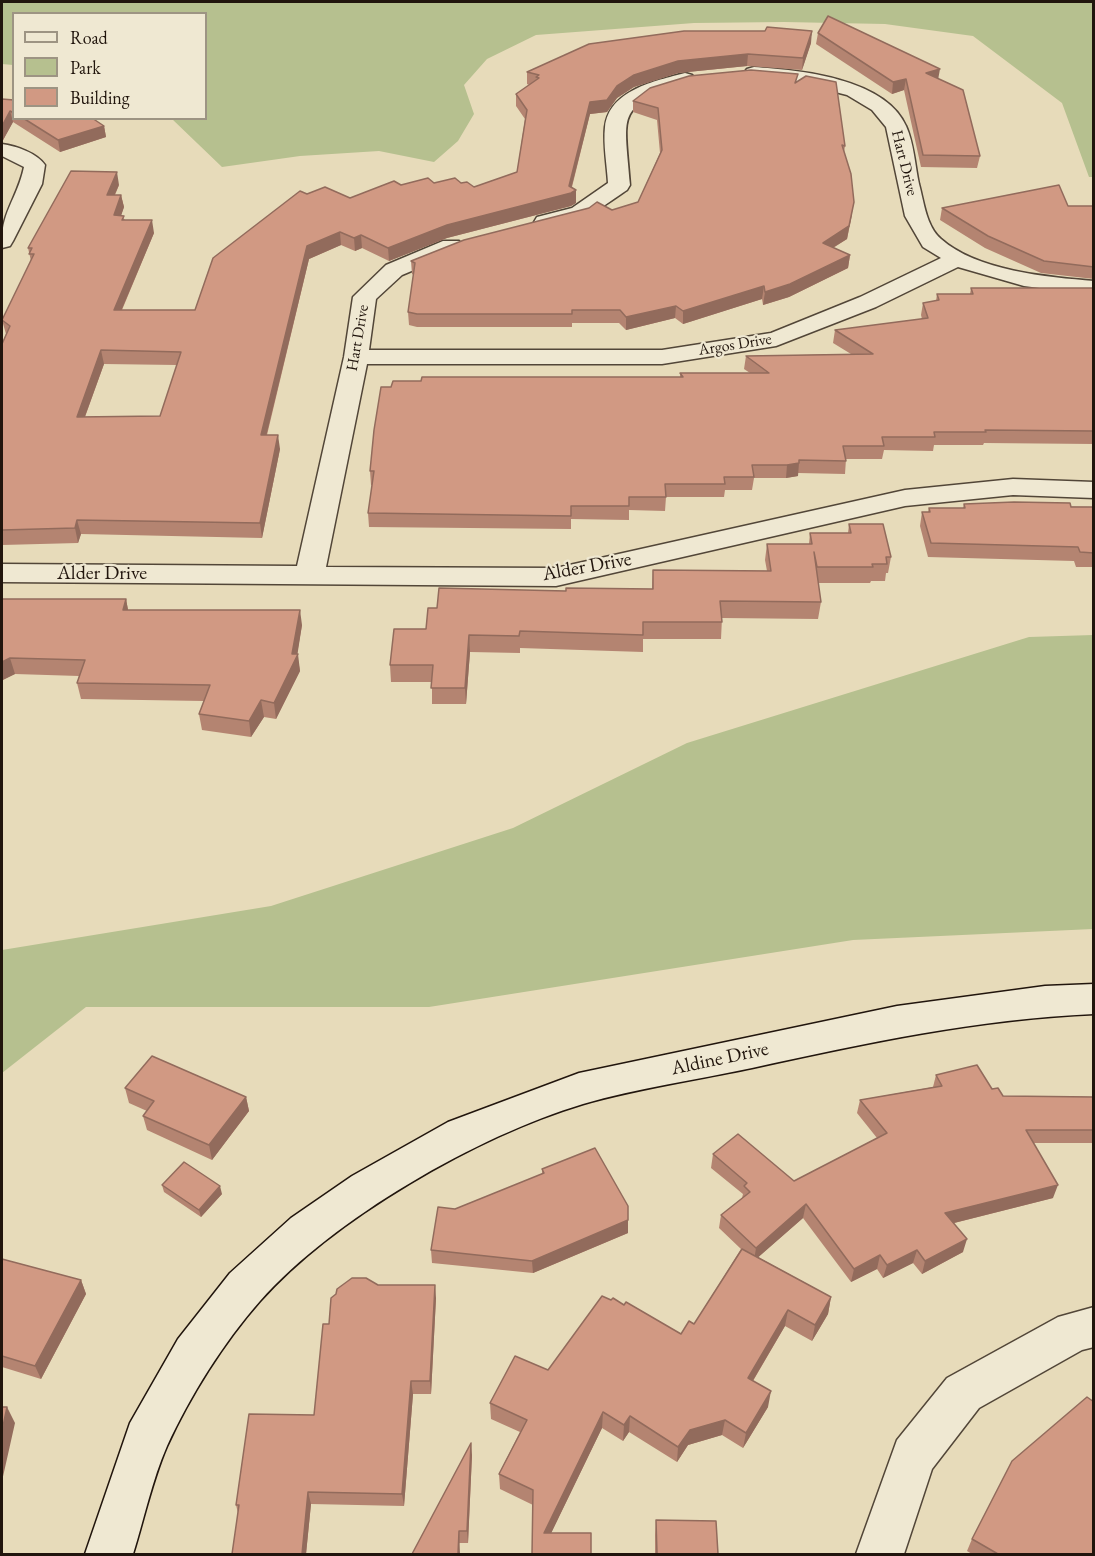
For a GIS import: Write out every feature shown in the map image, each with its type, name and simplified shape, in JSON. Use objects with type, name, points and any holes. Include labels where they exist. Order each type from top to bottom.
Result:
[{"type":"street","name":"Hart Drive","points":[[733,73],[796,76],[854,91],[879,106],[897,126],[916,216],[931,242],[957,260]]},
{"type":"street","points":[[524,227],[580,213],[619,185],[615,126],[621,107],[639,95],[678,80],[701,77]]},
{"type":"street","points":[[2,150],[9,151],[35,165],[31,184],[2,241]]},
{"type":"street","name":"Hart Drive","points":[[310,575],[356,357],[365,297],[394,270],[468,242]]},
{"type":"street","points":[[957,260],[986,271],[1050,286],[1094,288]]},
{"type":"street","name":"Argos Drive","points":[[356,357],[662,357],[776,339],[868,302],[957,260]]},
{"type":"street","name":"Alder Drive","points":[[2,573],[556,577],[905,498],[1013,487],[1094,490]]},
{"type":"street","name":"Aldine Drive","points":[[109,1554],[146,1439],[194,1354],[245,1287],[306,1231],[367,1189],[462,1134],[579,1089],[897,1021],[1045,1001],[1094,999]]},
{"type":"street","points":[[879,1554],[913,1456],[963,1393],[1074,1331],[1094,1327]]},
{"type":"green space","points":[[2,2],[1093,2],[1093,177],[1089,177],[1062,103],[973,36],[885,24],[694,23],[536,35],[487,59],[464,85],[474,114],[458,141],[434,162],[379,151],[300,156],[222,167],[173,120],[207,120],[207,12],[12,12],[12,65],[2,64]]},
{"type":"green space","points":[[1093,635],[1093,929],[853,940],[429,1007],[86,1007],[2,1073],[2,950],[271,906],[513,828],[687,743],[1029,637]]},
{"type":"building","points":[[828,16],[940,69],[926,73],[963,90],[980,156],[923,155],[906,79],[893,82],[818,33]]},
{"type":"building","points":[[767,27],[812,31],[803,58],[748,54],[678,61],[634,75],[617,86],[607,100],[590,102],[569,186],[576,190],[571,193],[447,225],[388,248],[361,235],[354,238],[340,232],[307,246],[261,435],[278,435],[260,523],[77,520],[75,528],[2,530],[2,344],[10,326],[2,320],[34,254],[29,254],[32,248],[28,248],[71,171],[117,172],[107,195],[121,195],[114,215],[124,216],[122,220],[152,220],[114,310],[195,310],[213,258],[300,191],[307,194],[325,187],[350,198],[394,181],[401,185],[428,178],[434,183],[455,178],[461,183],[467,182],[474,187],[517,172],[527,110],[516,94],[539,78],[536,77],[539,75],[527,72],[589,44],[684,31],[765,31]],"holes":[[[101,350],[181,352],[160,416],[77,417]]]},
{"type":"building","points":[[751,70],[798,74],[795,83],[806,76],[836,82],[845,146],[842,145],[851,174],[854,202],[849,226],[823,243],[850,255],[790,284],[765,292],[764,286],[683,311],[676,306],[626,317],[620,310],[572,310],[572,314],[417,314],[408,312],[415,263],[411,261],[464,240],[589,208],[597,202],[612,210],[638,202],[662,150],[658,108],[633,101],[650,88],[689,76]]},
{"type":"building","points":[[2,99],[12,100],[12,112],[10,111],[2,126]]},
{"type":"building","points":[[26,120],[95,120],[104,126],[58,140]]},
{"type":"building","points":[[1059,185],[1068,206],[1094,206],[1094,267],[1044,261],[988,236],[942,208]]},
{"type":"building","points":[[971,288],[1094,288],[1094,431],[985,430],[986,432],[934,432],[935,437],[882,437],[884,446],[843,446],[846,461],[799,460],[799,463],[787,465],[752,465],[754,477],[724,477],[725,484],[665,484],[666,497],[629,497],[629,506],[571,506],[571,516],[368,513],[374,471],[370,471],[374,430],[381,387],[391,387],[393,381],[421,381],[422,377],[683,377],[680,373],[769,373],[746,356],[873,354],[835,330],[928,318],[923,303],[939,300],[937,294],[973,294]]},
{"type":"building","points":[[1070,503],[1071,507],[1094,507],[1094,553],[1080,552],[1078,547],[931,543],[922,512],[930,512],[929,508],[965,508],[964,504]]},
{"type":"building","points":[[849,524],[883,524],[891,557],[886,557],[887,564],[872,564],[873,567],[817,567],[814,552],[821,602],[720,601],[722,622],[643,622],[643,635],[520,631],[519,636],[469,635],[465,688],[431,688],[433,665],[390,665],[394,629],[426,629],[428,608],[437,608],[439,588],[566,591],[566,588],[653,589],[653,570],[771,571],[767,544],[812,544],[810,533],[851,533]]},
{"type":"building","points":[[2,599],[126,599],[123,610],[300,610],[292,654],[298,654],[274,703],[261,700],[249,721],[199,714],[210,685],[77,683],[85,660],[10,658],[2,662]]},
{"type":"building","points":[[152,1056],[246,1097],[209,1145],[143,1116],[154,1101],[125,1088]]},
{"type":"building","points":[[977,1065],[992,1089],[998,1088],[1003,1096],[1094,1097],[1094,1130],[1026,1130],[1058,1185],[945,1213],[967,1239],[925,1261],[917,1250],[887,1265],[880,1255],[854,1269],[806,1204],[756,1248],[721,1215],[750,1192],[744,1186],[747,1183],[713,1154],[738,1134],[794,1181],[887,1133],[860,1100],[942,1086],[936,1075]]},
{"type":"building","points":[[595,1148],[628,1206],[628,1220],[532,1261],[431,1250],[438,1207],[455,1209],[544,1173],[542,1169]]},
{"type":"building","points":[[184,1162],[220,1186],[199,1210],[162,1185]]},
{"type":"building","points":[[742,1249],[831,1297],[815,1325],[788,1310],[748,1378],[771,1391],[746,1433],[725,1420],[690,1430],[678,1447],[630,1416],[624,1425],[603,1412],[544,1533],[591,1533],[591,1554],[532,1554],[533,1490],[499,1474],[527,1420],[490,1403],[515,1356],[548,1370],[602,1296],[611,1300],[613,1298],[624,1305],[626,1302],[681,1334],[689,1321],[694,1324]]},
{"type":"building","points":[[2,1259],[81,1280],[35,1366],[2,1356]]},
{"type":"building","points":[[352,1278],[366,1278],[378,1285],[435,1285],[430,1381],[411,1381],[402,1494],[308,1492],[302,1554],[232,1554],[239,1505],[236,1505],[249,1414],[314,1415],[323,1324],[329,1324],[331,1298],[336,1294],[337,1289]]},
{"type":"building","points":[[1087,1397],[1094,1402],[1094,1554],[998,1554],[972,1539],[1012,1461]]},
{"type":"building","points":[[2,1407],[7,1407],[2,1431]]},
{"type":"building","points":[[471,1443],[467,1531],[459,1531],[458,1554],[412,1554]]},
{"type":"building","points":[[656,1520],[716,1521],[718,1554],[657,1554]]}]
